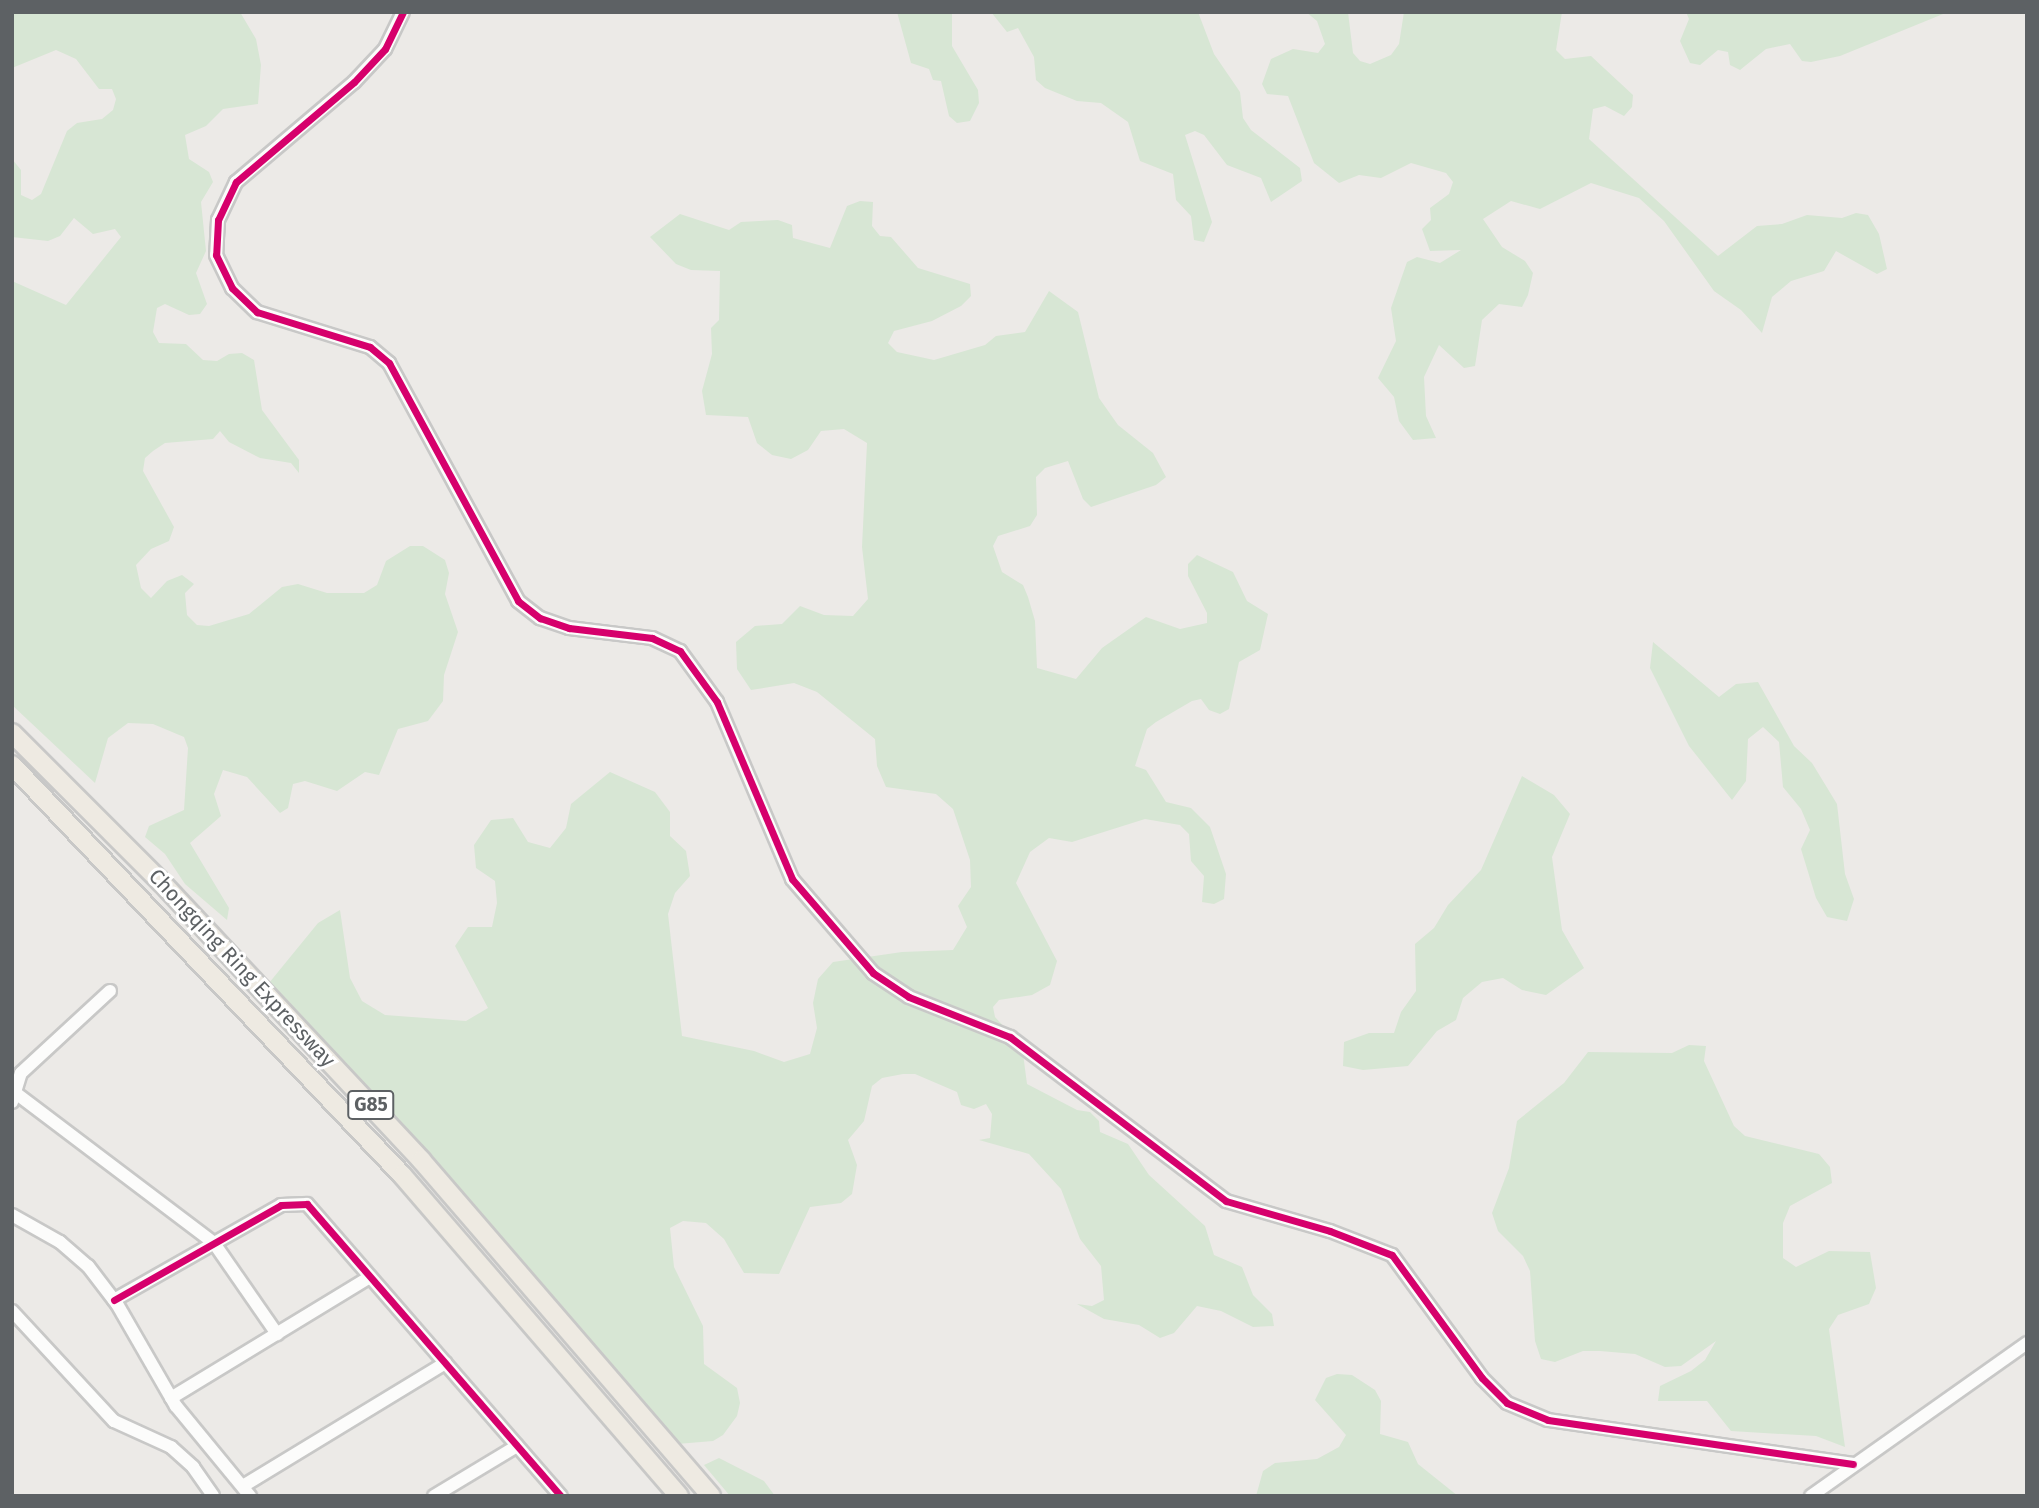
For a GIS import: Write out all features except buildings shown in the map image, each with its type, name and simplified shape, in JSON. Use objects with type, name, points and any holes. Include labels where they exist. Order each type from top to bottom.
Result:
[{"type":"highway","name":"Chongqing Ring Expressway","points":[[12,733],[161,882],[421,1160],[711,1496]]},
{"type":"highway","name":"Chongqing Ring Expressway","points":[[12,765],[393,1165],[679,1496]]},
{"type":"street","points":[[403,12],[385,49],[354,82],[236,182],[218,220],[216,255],[232,288],[257,312],[370,347],[389,363],[518,601],[540,618],[569,628],[652,638],[680,651],[717,702],[792,878],[873,973],[909,997],[1010,1037],[1226,1201],[1330,1231],[1392,1255],[1482,1378],[1507,1403],[1548,1420],[1853,1464]]},
{"type":"street","points":[[110,990],[21,1073],[15,1098],[215,1243],[277,1334]]},
{"type":"street","points":[[114,1300],[281,1205],[298,1200],[307,1204],[561,1496]]},
{"type":"street","points":[[12,1215],[60,1242],[88,1266],[114,1300],[171,1398],[246,1491],[445,1363]]},
{"type":"street","points":[[171,1398],[370,1277]]},
{"type":"street","points":[[12,1311],[114,1420],[171,1447],[193,1467],[213,1496]]},
{"type":"street","points":[[1811,1496],[2027,1343]]},
{"type":"street","points":[[434,1496],[517,1446]]},
{"type":"green space","points":[[12,12],[240,12],[256,39],[261,65],[258,104],[223,109],[206,126],[185,135],[189,159],[209,172],[213,182],[201,202],[206,251],[196,273],[207,304],[200,314],[189,315],[165,304],[157,308],[153,332],[159,343],[186,344],[203,360],[217,361],[229,354],[242,353],[254,360],[262,410],[299,460],[299,473],[291,463],[260,458],[229,442],[220,431],[213,439],[165,443],[153,451],[145,458],[143,471],[174,527],[169,541],[151,549],[136,565],[141,588],[151,598],[167,581],[182,575],[194,584],[185,593],[187,615],[197,625],[209,626],[249,614],[282,587],[298,584],[327,593],[364,593],[377,585],[386,561],[410,546],[423,546],[445,560],[449,573],[445,594],[458,632],[444,675],[443,701],[428,721],[398,729],[379,775],[365,772],[337,791],[305,781],[293,784],[288,808],[280,813],[247,777],[223,770],[214,794],[221,816],[190,843],[229,908],[227,920],[185,884],[165,854],[145,837],[149,826],[184,810],[188,748],[184,737],[153,724],[128,723],[108,738],[95,783],[12,705],[12,281],[66,305],[121,237],[115,229],[93,234],[74,218],[60,236],[48,241],[12,237],[12,159],[21,170],[21,195],[32,200],[41,194],[67,131],[77,123],[102,119],[113,110],[116,99],[112,89],[99,89],[76,59],[56,50],[12,68]]},
{"type":"green space","points":[[897,12],[952,12],[952,46],[978,90],[979,103],[970,121],[957,123],[949,116],[941,81],[933,80],[929,69],[911,63]]},
{"type":"green space","points":[[991,12],[1198,12],[1214,54],[1240,92],[1243,118],[1251,130],[1300,168],[1302,181],[1271,202],[1261,178],[1227,165],[1204,135],[1195,131],[1185,135],[1212,222],[1204,242],[1194,240],[1191,216],[1176,200],[1173,174],[1140,161],[1128,122],[1101,103],[1077,101],[1045,88],[1036,80],[1034,57],[1018,28],[1007,32]]},
{"type":"green space","points":[[1306,12],[1348,12],[1353,53],[1360,61],[1370,64],[1391,55],[1399,44],[1404,12],[1562,12],[1556,50],[1565,59],[1591,56],[1633,95],[1632,107],[1624,116],[1605,106],[1593,109],[1589,139],[1718,256],[1757,226],[1782,224],[1807,215],[1842,218],[1856,213],[1868,215],[1879,234],[1887,269],[1877,274],[1836,251],[1824,271],[1791,281],[1772,297],[1762,333],[1741,310],[1714,291],[1664,221],[1639,198],[1591,183],[1540,209],[1511,201],[1483,219],[1502,247],[1525,261],[1533,273],[1528,295],[1522,307],[1499,304],[1482,320],[1475,366],[1464,368],[1439,345],[1424,377],[1426,416],[1436,438],[1413,440],[1399,421],[1394,397],[1378,378],[1396,341],[1391,308],[1407,262],[1417,257],[1440,263],[1461,250],[1430,251],[1422,229],[1431,220],[1430,208],[1449,194],[1453,182],[1446,173],[1411,163],[1381,178],[1359,175],[1339,183],[1314,163],[1288,96],[1267,94],[1262,84],[1271,59],[1293,49],[1318,53],[1325,44],[1317,21]]},
{"type":"green space","points":[[1686,12],[1948,12],[1840,56],[1811,62],[1802,61],[1790,44],[1766,49],[1740,70],[1730,65],[1728,52],[1718,50],[1700,65],[1690,63],[1680,41],[1689,19]]},
{"type":"green space","points":[[860,201],[873,202],[872,226],[880,236],[891,237],[918,268],[970,284],[971,296],[961,306],[932,321],[894,331],[888,343],[897,352],[934,360],[985,345],[996,336],[1025,332],[1049,291],[1078,312],[1099,398],[1118,425],[1153,453],[1166,477],[1156,485],[1091,507],[1083,499],[1068,461],[1045,468],[1036,477],[1037,515],[1030,526],[998,536],[993,546],[1002,572],[1023,585],[1028,597],[1035,621],[1037,668],[1076,679],[1102,648],[1146,617],[1180,629],[1207,623],[1207,613],[1188,576],[1188,564],[1197,555],[1233,572],[1247,601],[1268,614],[1260,650],[1239,662],[1229,709],[1220,714],[1209,710],[1201,699],[1192,701],[1156,722],[1147,729],[1135,766],[1146,770],[1166,802],[1191,808],[1210,827],[1226,874],[1224,899],[1214,904],[1202,902],[1204,876],[1191,861],[1189,834],[1180,825],[1145,819],[1072,842],[1049,838],[1030,852],[1016,883],[1057,961],[1050,985],[1032,995],[999,1000],[993,1007],[995,1017],[1022,1046],[1027,1084],[1077,1110],[1090,1112],[1099,1121],[1100,1132],[1128,1144],[1149,1175],[1205,1226],[1214,1255],[1242,1267],[1253,1295],[1272,1314],[1274,1326],[1253,1327],[1221,1311],[1197,1306],[1174,1333],[1160,1338],[1139,1325],[1104,1319],[1077,1304],[1092,1306],[1104,1300],[1101,1266],[1080,1239],[1061,1189],[1029,1154],[979,1140],[990,1138],[992,1114],[986,1104],[974,1109],[961,1105],[957,1092],[915,1074],[882,1078],[872,1086],[864,1121],[848,1140],[857,1165],[852,1194],[841,1203],[810,1207],[779,1274],[744,1273],[724,1239],[706,1223],[683,1221],[670,1228],[674,1267],[703,1326],[704,1364],[737,1388],[740,1403],[737,1416],[723,1435],[713,1441],[677,1444],[269,983],[318,923],[340,910],[350,978],[362,1001],[385,1015],[466,1021],[488,1008],[455,946],[468,927],[492,927],[497,903],[495,881],[476,868],[474,845],[491,820],[513,818],[528,842],[550,848],[566,828],[571,804],[610,772],[655,792],[670,812],[670,836],[686,851],[690,876],[675,893],[668,914],[682,1036],[754,1051],[784,1062],[810,1054],[817,1028],[813,1003],[818,979],[833,962],[902,952],[953,950],[967,927],[958,906],[971,887],[970,860],[953,809],[936,794],[886,787],[877,766],[875,739],[817,692],[794,683],[751,690],[737,669],[736,642],[755,626],[782,624],[800,606],[824,615],[853,616],[868,599],[862,547],[867,443],[844,429],[821,431],[808,450],[791,459],[772,455],[757,443],[748,417],[706,415],[702,391],[712,354],[711,328],[719,320],[720,271],[691,270],[676,264],[650,237],[680,214],[729,230],[741,222],[778,220],[792,225],[793,238],[830,248],[847,206]]},
{"type":"green space","points":[[1653,642],[1719,697],[1736,684],[1758,682],[1794,746],[1812,763],[1837,804],[1845,874],[1854,899],[1847,921],[1827,917],[1816,898],[1801,849],[1810,830],[1801,809],[1783,787],[1779,742],[1763,727],[1748,739],[1746,781],[1732,800],[1689,746],[1650,668]]},
{"type":"green space","points":[[1522,776],[1554,795],[1570,814],[1552,857],[1562,930],[1584,968],[1546,995],[1522,990],[1503,978],[1482,982],[1463,998],[1456,1020],[1437,1031],[1408,1066],[1363,1070],[1343,1066],[1344,1042],[1369,1033],[1394,1033],[1401,1012],[1416,991],[1415,944],[1434,928],[1448,905],[1481,870]]},
{"type":"green space","points":[[1689,1045],[1706,1046],[1704,1061],[1734,1126],[1745,1136],[1819,1154],[1830,1167],[1832,1183],[1790,1206],[1783,1223],[1783,1258],[1796,1267],[1829,1251],[1870,1252],[1876,1288],[1869,1304],[1838,1315],[1829,1329],[1845,1447],[1816,1436],[1731,1431],[1707,1401],[1658,1401],[1660,1386],[1691,1371],[1705,1360],[1716,1341],[1681,1366],[1665,1367],[1635,1354],[1600,1351],[1583,1351],[1555,1362],[1541,1359],[1535,1341],[1530,1271],[1523,1256],[1498,1231],[1492,1213],[1509,1168],[1517,1121],[1564,1083],[1588,1052],[1672,1053]]},
{"type":"green space","points":[[1337,1374],[1352,1375],[1375,1390],[1381,1401],[1380,1434],[1408,1442],[1418,1464],[1458,1496],[1256,1496],[1263,1471],[1275,1463],[1317,1459],[1339,1447],[1346,1435],[1315,1400],[1326,1378]]},
{"type":"green space","points":[[719,1458],[764,1481],[775,1496],[730,1496],[704,1465]]},
{"type":"cycle path","points":[[403,12],[385,49],[354,82],[236,182],[218,220],[216,255],[232,288],[257,312],[370,347],[389,363],[518,601],[540,618],[569,628],[652,638],[680,651],[717,702],[792,879],[873,973],[909,997],[1010,1037],[1226,1201],[1330,1231],[1392,1255],[1482,1378],[1507,1403],[1548,1420],[1853,1464]]},
{"type":"cycle path","points":[[114,1300],[281,1205],[307,1204],[561,1496]]}]
